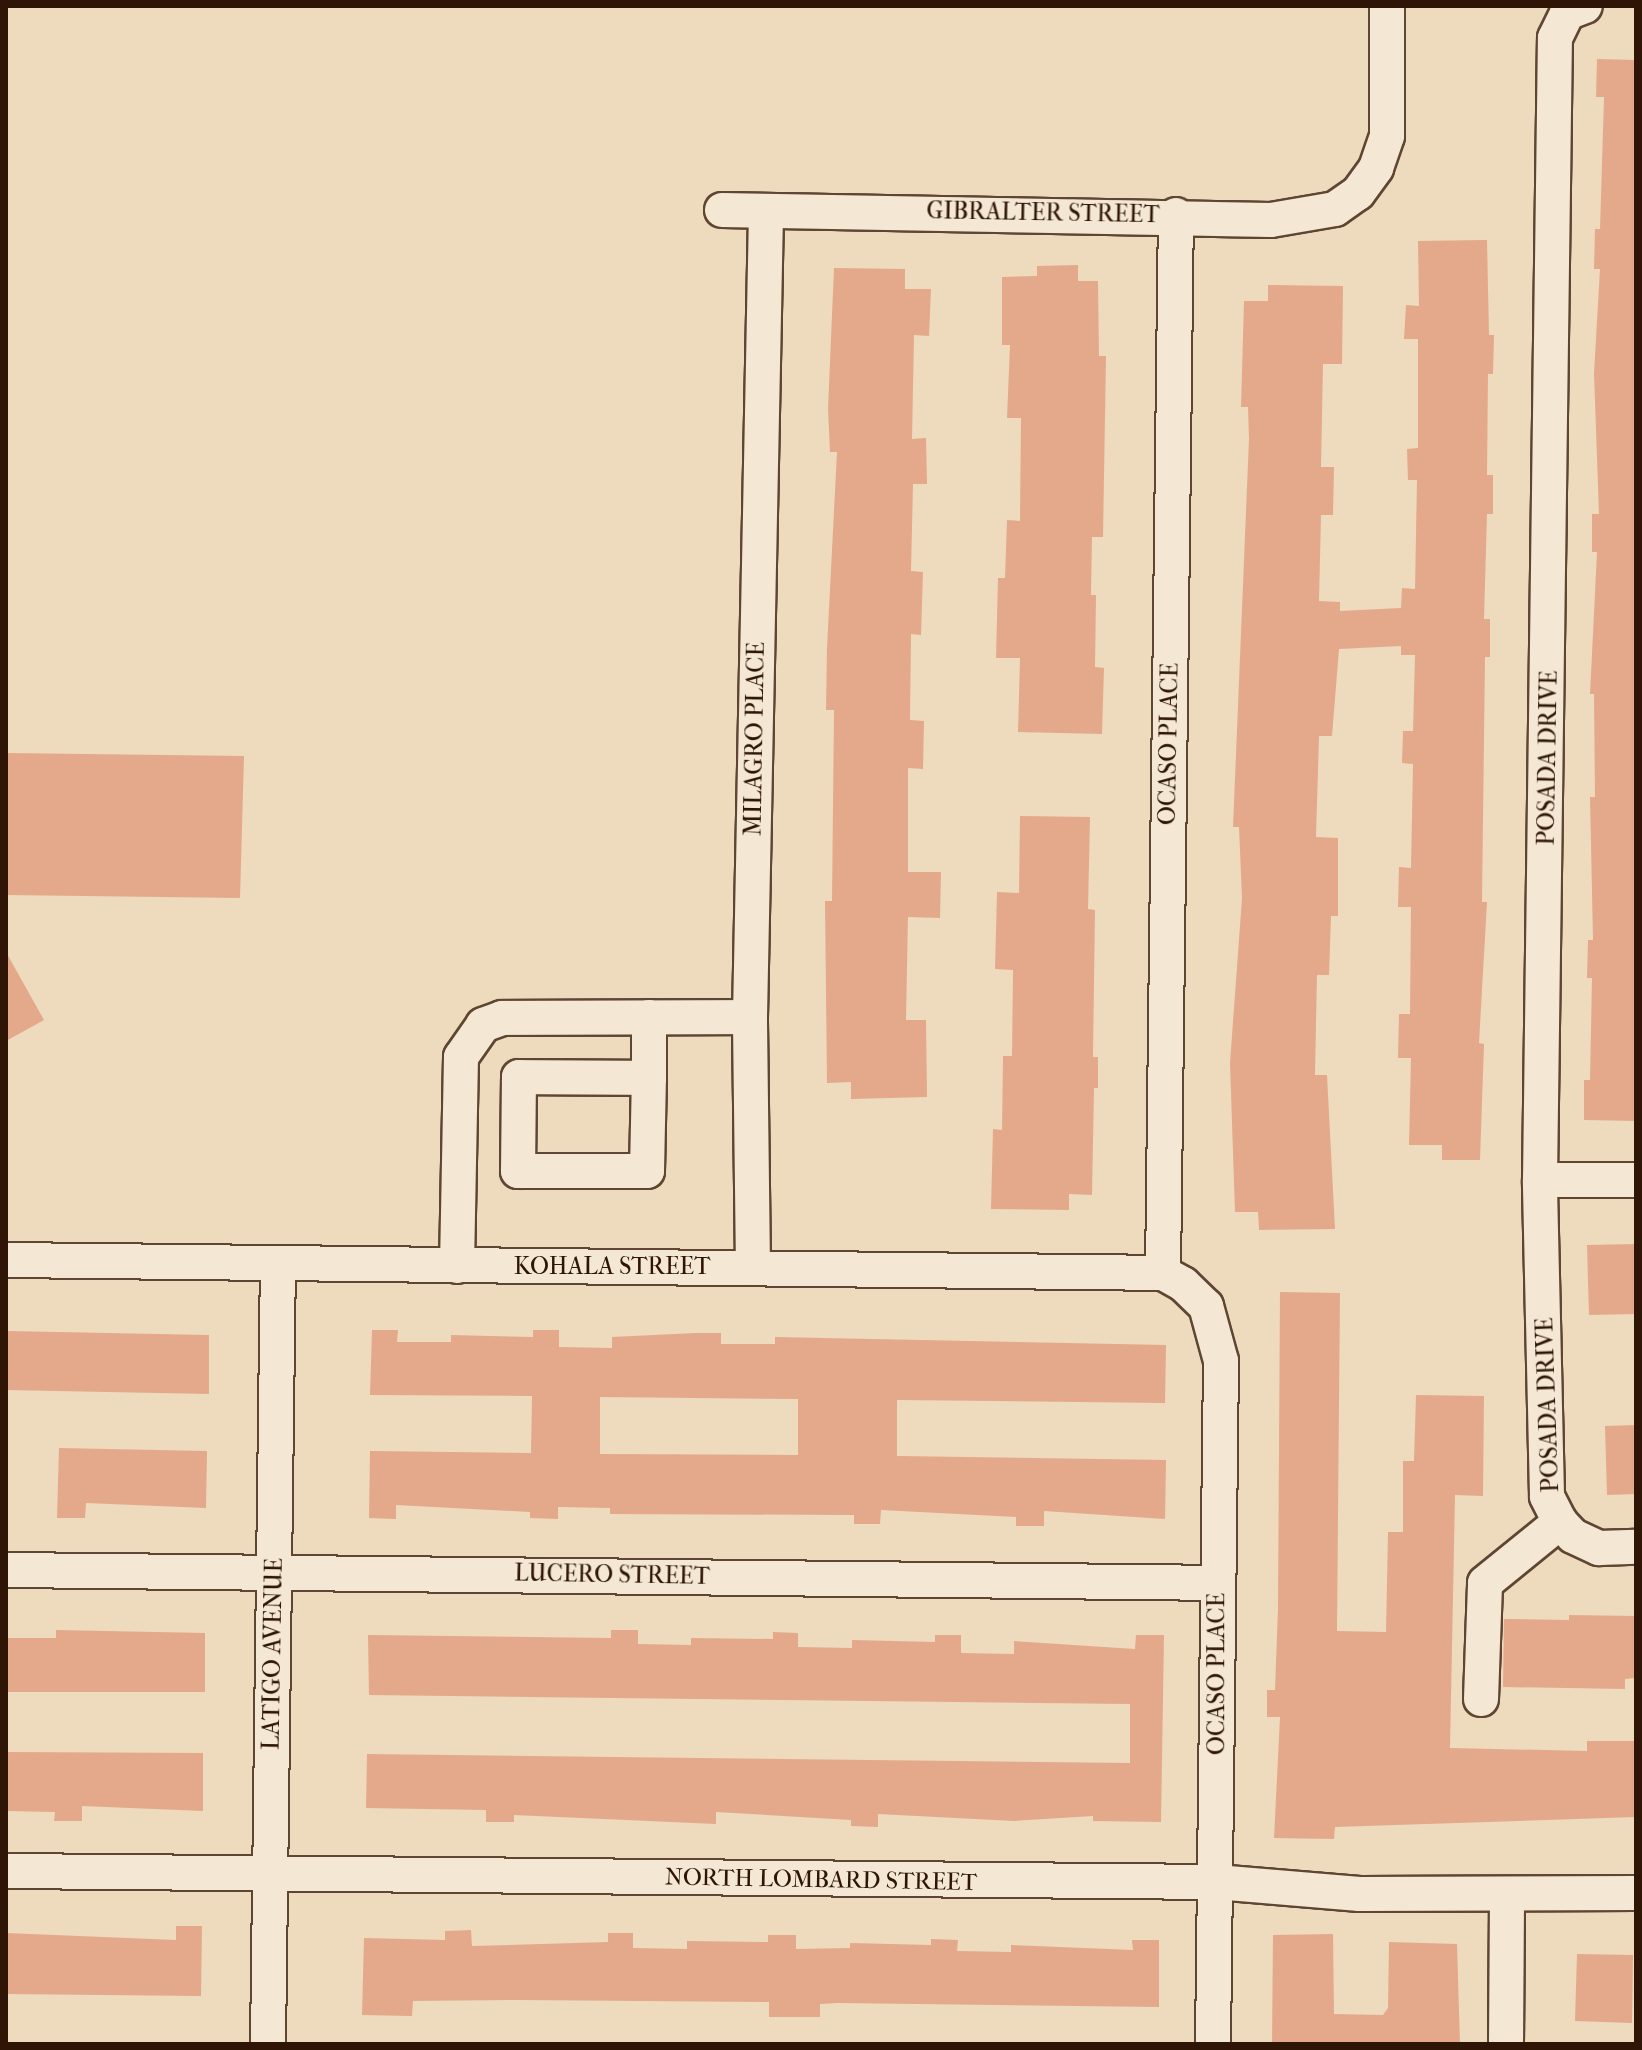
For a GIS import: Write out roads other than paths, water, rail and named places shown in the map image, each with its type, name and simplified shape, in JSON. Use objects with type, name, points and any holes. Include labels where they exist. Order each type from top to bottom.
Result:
[{"type":"street","name":"GIBRALTER STREET","points":[[722,210],[1302,218],[1335,209],[1358,193],[1376,168],[1387,136],[1387,6]]},
{"type":"street","name":"POSADA DRIVE","points":[[1585,6],[1567,13],[1555,38],[1540,1180],[1547,1496],[1560,1522],[1573,1536],[1599,1548],[1636,1547]]},
{"type":"street","name":"MILAGRO PLACE","points":[[753,1268],[750,1017],[766,211]]},
{"type":"street","name":"OCASO PLACE","points":[[1176,215],[1163,1273],[1206,1306],[1221,1361],[1213,2044]]},
{"type":"street","points":[[649,1017],[649,1078],[647,1171],[518,1171],[519,1077],[649,1078]]},
{"type":"street","points":[[457,1266],[461,1057],[483,1025],[502,1018],[750,1017]]},
{"type":"street","points":[[1540,1180],[1636,1180]]},
{"type":"street","name":"KOHALA STREET","points":[[6,1260],[1163,1273]]},
{"type":"street","name":"LATIGO AVENUE","points":[[268,2044],[278,1264]]},
{"type":"street","name":"POSADA DRIVE","points":[[1481,1699],[1485,1583],[1560,1522]]},
{"type":"street","name":"LUCERO STREET","points":[[6,1570],[1218,1583]]},
{"type":"street","name":"NORTH LOMBARD STREET","points":[[6,1871],[1216,1882],[1360,1894],[1636,1893]]},
{"type":"street","points":[[1506,2044],[1507,1895]]}]
